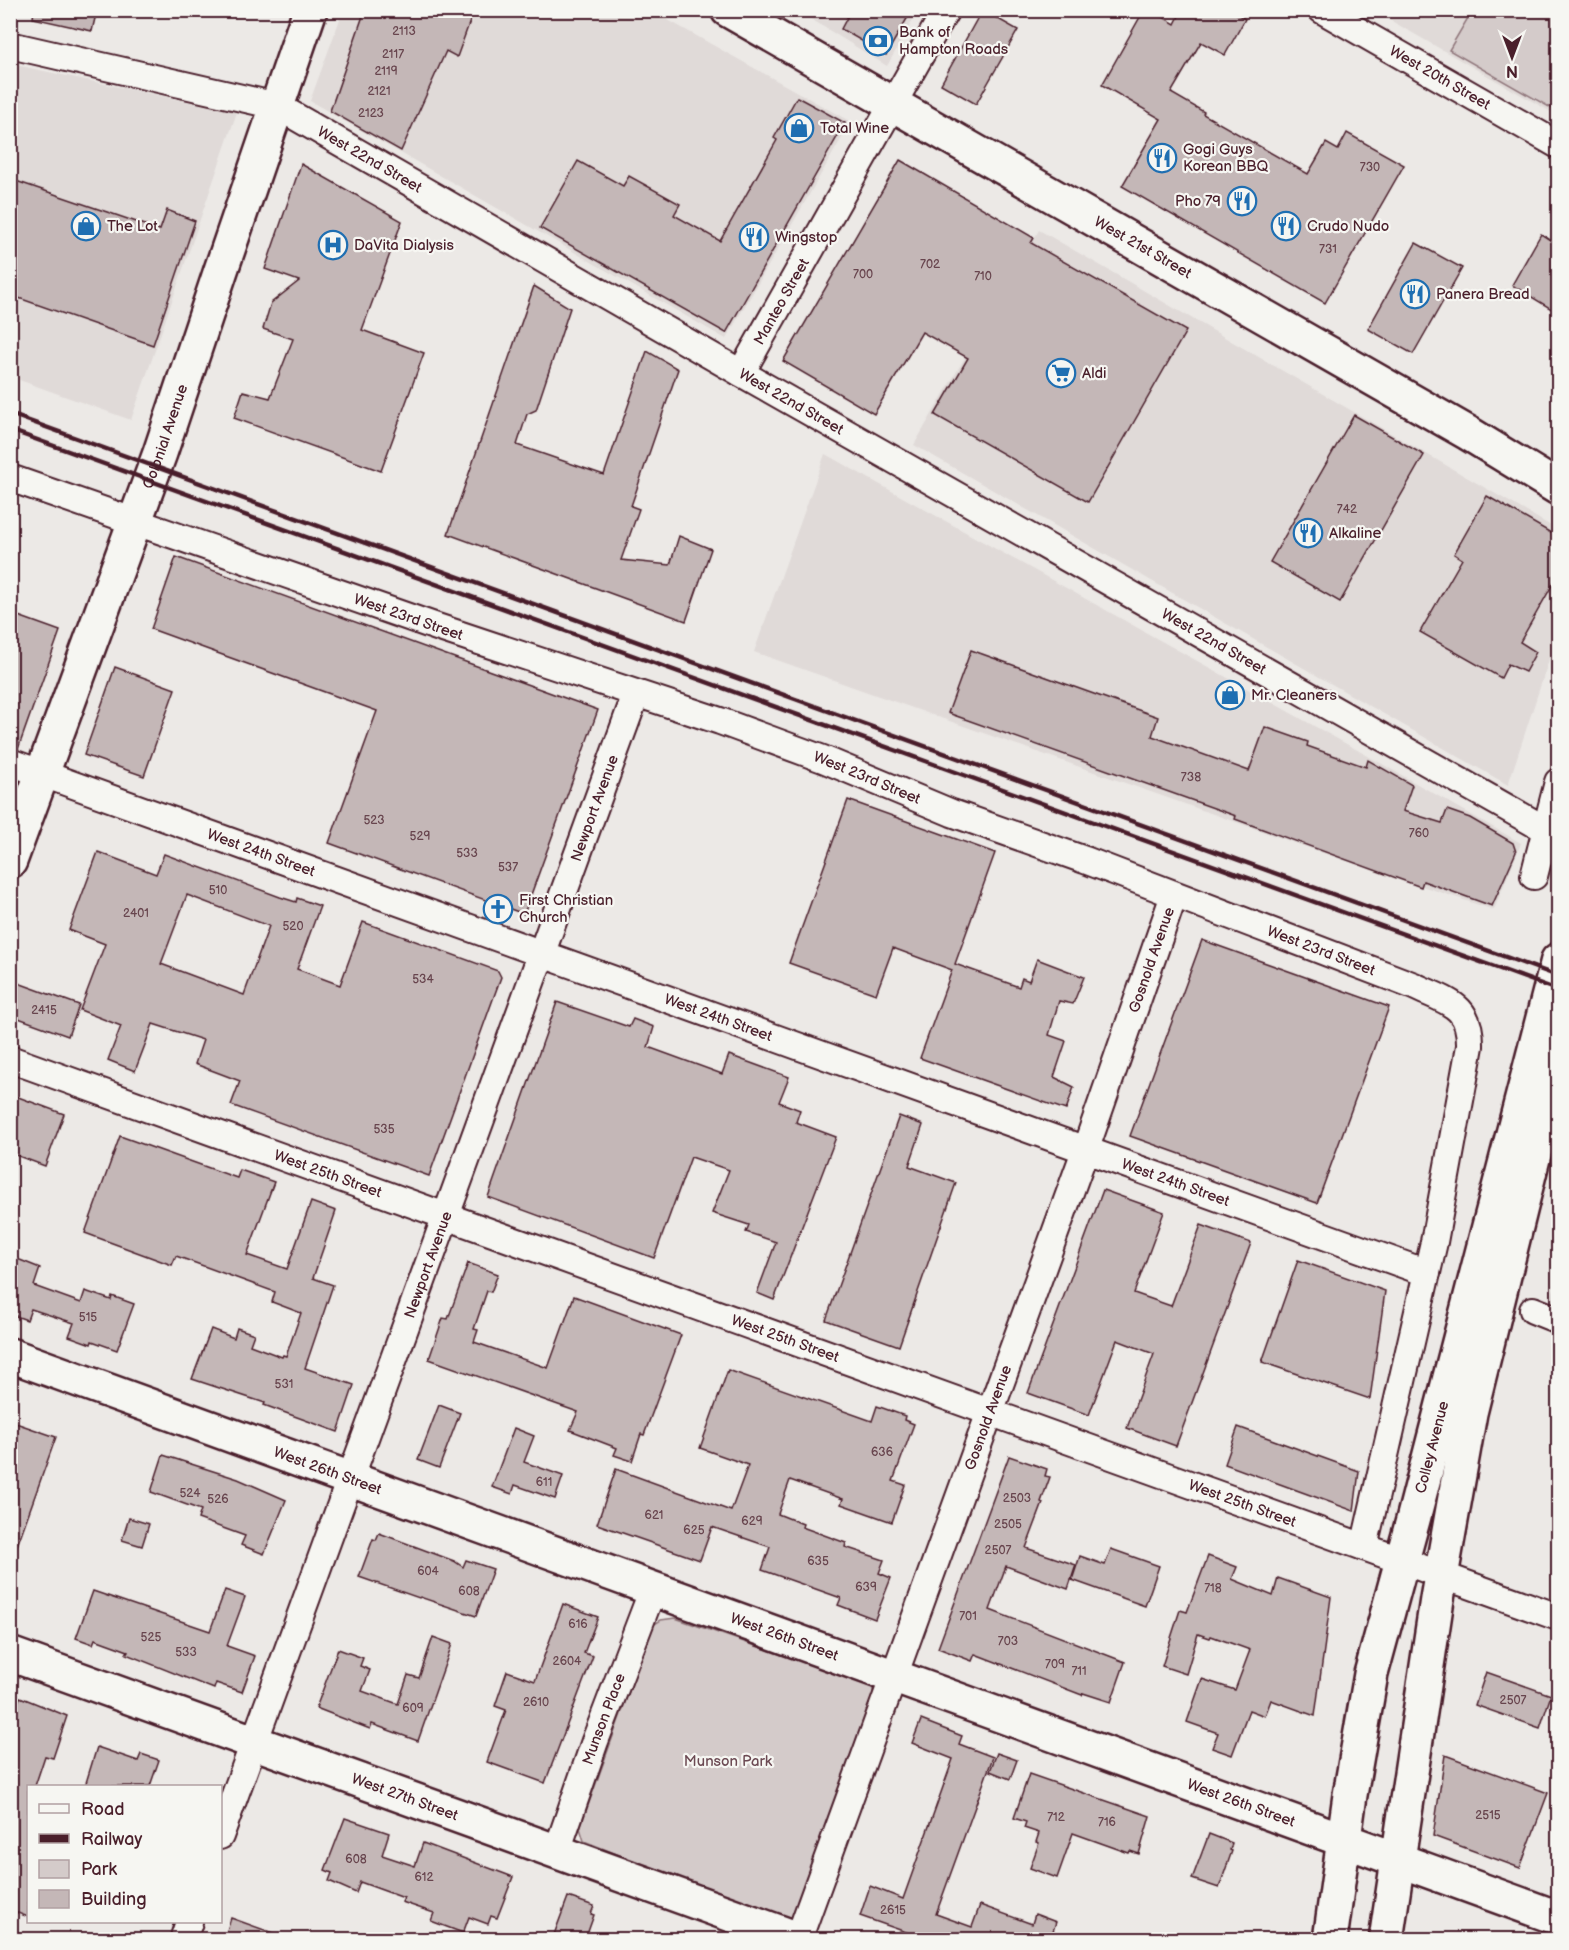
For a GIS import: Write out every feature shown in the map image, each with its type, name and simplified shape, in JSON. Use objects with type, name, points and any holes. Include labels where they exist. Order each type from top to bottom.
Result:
[{"type":"main road","name":"Colonial Avenue","points":[[10,861],[135,523],[310,10]]},
{"type":"main road","name":"West 21st Street","points":[[728,10],[1468,433],[1558,488]]},
{"type":"main road","name":"Colley Avenue","points":[[1330,1940],[1367,1691],[1558,960]]},
{"type":"main road","name":"Colley Avenue","points":[[1386,1940],[1442,1575],[1470,1413],[1558,1057]]},
{"type":"main road","name":"West 26th Street","points":[[10,1355],[1558,1917]]},
{"type":"main road","name":"West 27th Street","points":[[10,1654],[799,1939]]},
{"type":"street","name":"Manteo Street","points":[[741,373],[946,10]]},
{"type":"street","name":"West 20th Street","points":[[1322,10],[1558,145]]},
{"type":"street","name":"West 22nd Street","points":[[10,45],[277,106],[741,373],[1546,830]]},
{"type":"street","name":"West 23rd Street","points":[[10,478],[135,523],[720,721],[823,759],[952,813],[1414,987],[1455,1006],[1465,1016],[1471,1029],[1470,1046],[1427,1273]]},
{"type":"street","name":"Newport Avenue","points":[[222,1831],[636,694]]},
{"type":"street","name":"West 24th Street","points":[[10,762],[1427,1273]]},
{"type":"street","points":[[1534,876],[1558,782]]},
{"type":"street","name":"Gosnold Avenue","points":[[799,1939],[1085,1151],[1174,895]]},
{"type":"street","name":"West 25th Street","points":[[10,1059],[1558,1617]]},
{"type":"street","points":[[1364,1547],[1427,1273]]},
{"type":"street","points":[[1533,1310],[1558,1320]]},
{"type":"street","name":"Munson Place","points":[[556,1851],[653,1588]]},
{"type":"street","points":[[183,1940],[189,1923]]},
{"type":"shaded area","points":[[650,10],[851,122],[726,339],[310,101],[343,11]]},
{"type":"shaded area","points":[[798,11],[918,11],[887,66]]},
{"type":"shaded area","points":[[1374,11],[1558,11],[1558,116]]},
{"type":"shaded area","points":[[11,64],[237,112],[131,420],[11,377]]},
{"type":"shaded area","points":[[1039,230],[1558,530],[1558,632],[1508,785],[914,445]]},
{"type":"shaded area","points":[[825,454],[1521,843],[1494,910],[1332,856],[754,652]]},
{"type":"shaded area","points":[[1558,1271],[1558,1305],[1551,1301]]},
{"type":"green space","points":[[1472,11],[1558,11],[1558,112],[1449,50]]},
{"type":"green space","name":"Munson Park","points":[[675,1618],[872,1686],[875,1700],[796,1918],[786,1921],[584,1841],[580,1828],[653,1625],[661,1620]]},
{"type":"building","points":[[34,10],[97,10],[92,31],[33,18]]},
{"type":"building","points":[[365,10],[474,10],[457,57],[446,51],[401,151],[330,111]]},
{"type":"building","name":"Bank of Hampton Roads","points":[[851,10],[912,10],[886,55],[841,29]]},
{"type":"building","points":[[982,10],[1018,30],[976,104],[941,84]]},
{"type":"building","points":[[1144,10],[1151,10],[1175,24],[1182,10],[1231,10],[1245,19],[1225,55],[1201,42],[1171,93],[1204,112],[1203,114],[1308,174],[1326,143],[1338,150],[1347,133],[1404,165],[1325,303],[1122,186],[1161,119],[1102,85]]},
{"type":"building","points":[[797,97],[845,123],[726,333],[540,228],[578,161],[623,186],[629,176],[680,204],[674,215],[720,241],[777,140],[774,138]]},
{"type":"building","points":[[900,160],[1034,238],[1031,243],[1186,331],[1088,502],[935,415],[968,358],[922,332],[874,414],[783,361]]},
{"type":"building","points":[[301,164],[402,221],[362,330],[424,353],[381,471],[234,418],[243,391],[270,398],[293,339],[263,329],[271,303],[299,281],[265,269]]},
{"type":"building","points":[[10,179],[160,230],[167,210],[195,221],[153,345],[10,295]]},
{"type":"building","points":[[1541,234],[1558,245],[1558,313],[1512,285]]},
{"type":"building","points":[[1416,243],[1462,268],[1413,354],[1368,329]]},
{"type":"building","points":[[534,286],[570,308],[536,410],[527,414],[517,445],[604,475],[647,351],[678,369],[631,506],[639,509],[621,560],[670,565],[679,536],[711,549],[686,621],[448,534]]},
{"type":"building","points":[[1354,415],[1424,455],[1340,602],[1270,562]]},
{"type":"building","points":[[1487,496],[1558,537],[1558,575],[1520,642],[1536,652],[1525,672],[1508,664],[1501,678],[1420,632],[1462,559],[1454,554]]},
{"type":"building","points":[[176,557],[598,710],[524,914],[329,843],[377,711],[151,629]]},
{"type":"building","points":[[10,613],[60,631],[18,749],[10,747]]},
{"type":"building","points":[[971,650],[1158,717],[1152,736],[1249,771],[1265,727],[1308,742],[1307,746],[1366,767],[1368,760],[1412,785],[1403,811],[1442,823],[1447,810],[1470,818],[1513,843],[1516,852],[1492,906],[1423,881],[1421,887],[1235,819],[1236,816],[948,713]]},
{"type":"building","points":[[115,667],[175,689],[144,776],[84,755]]},
{"type":"building","points":[[848,800],[995,853],[955,964],[1019,987],[1022,978],[1029,981],[1037,959],[1084,977],[1073,1004],[1059,1001],[1049,1035],[1066,1041],[1054,1077],[1074,1087],[1066,1110],[920,1058],[952,970],[893,948],[876,994],[789,963]]},
{"type":"building","points":[[98,852],[156,874],[164,854],[280,897],[296,902],[297,898],[320,906],[297,969],[340,985],[363,922],[498,971],[501,977],[429,1176],[231,1105],[240,1081],[195,1064],[203,1040],[153,1024],[135,1071],[108,1060],[121,1026],[80,1010],[105,944],[69,930]],"holes":[[[187,895],[269,926],[244,995],[161,964]]]},
{"type":"building","points":[[1202,940],[1389,1007],[1317,1203],[1130,1136]]},
{"type":"building","points":[[10,980],[79,1005],[68,1036],[10,1015]]},
{"type":"building","points":[[557,1002],[629,1027],[633,1019],[654,1027],[648,1047],[722,1074],[729,1055],[789,1077],[779,1102],[800,1110],[796,1122],[836,1137],[774,1300],[757,1293],[776,1242],[746,1232],[749,1225],[712,1213],[729,1170],[691,1157],[654,1258],[488,1197]]},
{"type":"building","points":[[10,1094],[64,1114],[45,1166],[10,1153]]},
{"type":"building","points":[[899,1116],[923,1125],[909,1166],[956,1183],[899,1346],[826,1320]]},
{"type":"building","points":[[120,1136],[237,1178],[240,1170],[274,1182],[247,1255],[287,1269],[311,1202],[336,1211],[313,1278],[333,1285],[305,1368],[354,1385],[338,1432],[264,1405],[265,1403],[192,1379],[211,1329],[234,1338],[237,1328],[254,1334],[250,1345],[282,1357],[286,1356],[301,1313],[272,1302],[275,1292],[176,1256],[172,1265],[85,1233]]},
{"type":"building","points":[[1103,1190],[1164,1212],[1134,1293],[1171,1306],[1201,1225],[1251,1243],[1176,1446],[1127,1428],[1154,1354],[1117,1340],[1089,1415],[1028,1393]]},
{"type":"building","points":[[15,1258],[40,1268],[34,1286],[81,1303],[85,1291],[111,1300],[112,1296],[134,1304],[117,1350],[69,1336],[74,1323],[31,1309],[27,1320],[10,1314],[10,1270]]},
{"type":"building","points":[[1298,1260],[1385,1291],[1370,1399],[1262,1362]]},
{"type":"building","points":[[468,1263],[498,1274],[491,1292],[487,1291],[474,1329],[478,1330],[474,1342],[548,1368],[574,1296],[681,1335],[632,1461],[614,1455],[617,1448],[570,1430],[578,1412],[429,1359],[443,1318],[448,1319]]},
{"type":"building","points":[[728,1370],[872,1421],[877,1406],[905,1416],[904,1420],[914,1424],[893,1481],[905,1485],[892,1522],[841,1504],[843,1499],[790,1480],[778,1514],[803,1524],[802,1527],[846,1543],[845,1547],[884,1560],[879,1573],[891,1578],[875,1619],[838,1605],[841,1598],[762,1570],[770,1547],[712,1527],[700,1560],[597,1524],[616,1469],[731,1511],[748,1465],[700,1448]]},
{"type":"building","points":[[439,1405],[460,1413],[439,1468],[418,1460]]},
{"type":"building","points":[[10,1421],[56,1437],[13,1557],[10,1557]]},
{"type":"building","points":[[1238,1427],[1359,1471],[1354,1511],[1225,1464]]},
{"type":"building","points":[[514,1428],[534,1436],[524,1462],[563,1476],[555,1499],[515,1485],[512,1494],[492,1487]]},
{"type":"building","points":[[163,1455],[238,1479],[286,1500],[264,1554],[241,1545],[245,1536],[198,1519],[201,1510],[151,1492]]},
{"type":"building","points":[[1009,1456],[1047,1469],[1045,1476],[1050,1477],[1026,1548],[1076,1565],[1068,1589],[1006,1566],[990,1610],[1125,1662],[1111,1702],[1083,1693],[1082,1695],[975,1654],[972,1661],[938,1648]]},
{"type":"building","points":[[129,1518],[149,1524],[142,1546],[122,1540]]},
{"type":"building","points":[[379,1533],[454,1561],[463,1567],[466,1560],[493,1569],[476,1616],[359,1577],[373,1539],[376,1540]]},
{"type":"building","points":[[1111,1549],[1159,1566],[1145,1606],[1072,1580],[1080,1556],[1105,1565]]},
{"type":"building","points":[[1208,1556],[1237,1567],[1232,1579],[1273,1596],[1278,1578],[1331,1597],[1315,1716],[1271,1700],[1265,1716],[1249,1710],[1232,1755],[1212,1748],[1218,1733],[1187,1722],[1202,1679],[1235,1690],[1250,1650],[1211,1636],[1210,1638],[1198,1634],[1186,1674],[1162,1666],[1180,1610],[1187,1612]]},
{"type":"building","points":[[225,1590],[245,1597],[227,1646],[255,1656],[242,1692],[216,1683],[214,1689],[126,1654],[128,1651],[95,1639],[93,1644],[76,1638],[93,1591],[210,1631]]},
{"type":"building","points":[[563,1604],[598,1617],[584,1653],[593,1656],[545,1783],[487,1762],[506,1710],[495,1706],[507,1671],[535,1681]]},
{"type":"building","points":[[433,1637],[452,1644],[418,1741],[372,1724],[370,1729],[316,1708],[338,1649],[363,1658],[360,1666],[370,1670],[362,1691],[398,1704],[408,1675],[419,1678]]},
{"type":"building","points":[[1486,1672],[1551,1695],[1540,1728],[1475,1705]]},
{"type":"building","points":[[20,1697],[67,1716],[53,1758],[45,1756],[35,1785],[27,1785],[27,1917],[10,1910],[10,1724]]},
{"type":"building","points":[[921,1720],[962,1736],[959,1744],[993,1757],[936,1914],[972,1927],[980,1905],[1032,1924],[1035,1914],[1056,1922],[1053,1931],[1069,1937],[1068,1940],[929,1940],[860,1916],[870,1886],[903,1899],[953,1759],[912,1743]]},
{"type":"building","points":[[97,1747],[138,1761],[141,1754],[159,1760],[150,1785],[85,1785]]},
{"type":"building","points":[[997,1753],[1017,1760],[1010,1779],[990,1771]]},
{"type":"building","points":[[1445,1755],[1548,1793],[1520,1868],[1433,1836]]},
{"type":"building","points":[[1029,1774],[1150,1816],[1139,1854],[1130,1851],[1129,1853],[1073,1833],[1057,1878],[1030,1868],[1039,1843],[1036,1842],[1039,1833],[1024,1828],[1026,1822],[1014,1818]]},
{"type":"building","points":[[345,1818],[389,1833],[382,1855],[415,1866],[423,1843],[513,1877],[497,1918],[491,1916],[488,1924],[469,1917],[463,1933],[431,1921],[434,1913],[402,1902],[404,1898],[360,1882],[356,1893],[329,1881],[332,1873],[325,1870]]},
{"type":"building","points":[[1209,1834],[1232,1843],[1230,1850],[1232,1851],[1219,1888],[1192,1879]]},
{"type":"building","points":[[568,1897],[594,1906],[591,1914],[594,1915],[585,1940],[552,1940]]},
{"type":"building","points":[[231,1918],[284,1937],[283,1940],[224,1940]]},
{"type":"railway","points":[[10,414],[1558,976]]},
{"type":"railway","points":[[10,430],[1558,990]]},
{"type":"place","name":"Bank of Hampton Roads","points":[[878,41]]},
{"type":"place","name":"Total Wine","points":[[799,128]]},
{"type":"place","name":"Gogi Guys Korean BBQ","points":[[1162,158]]},
{"type":"place","name":"Pho 79","points":[[1242,201]]},
{"type":"place","name":"The Lot","points":[[86,226]]},
{"type":"place","name":"Crudo Nudo","points":[[1286,226]]},
{"type":"place","name":"Wingstop","points":[[754,237]]},
{"type":"place","name":"DaVita Dialysis","points":[[333,245]]},
{"type":"place","name":"Panera Bread","points":[[1415,294]]},
{"type":"place","name":"Aldi","points":[[1061,373]]},
{"type":"place","name":"Alkaline","points":[[1308,533]]},
{"type":"place","name":"Mr. Cleaners","points":[[1230,695]]},
{"type":"place","name":"First Christian Church","points":[[498,909]]}]
